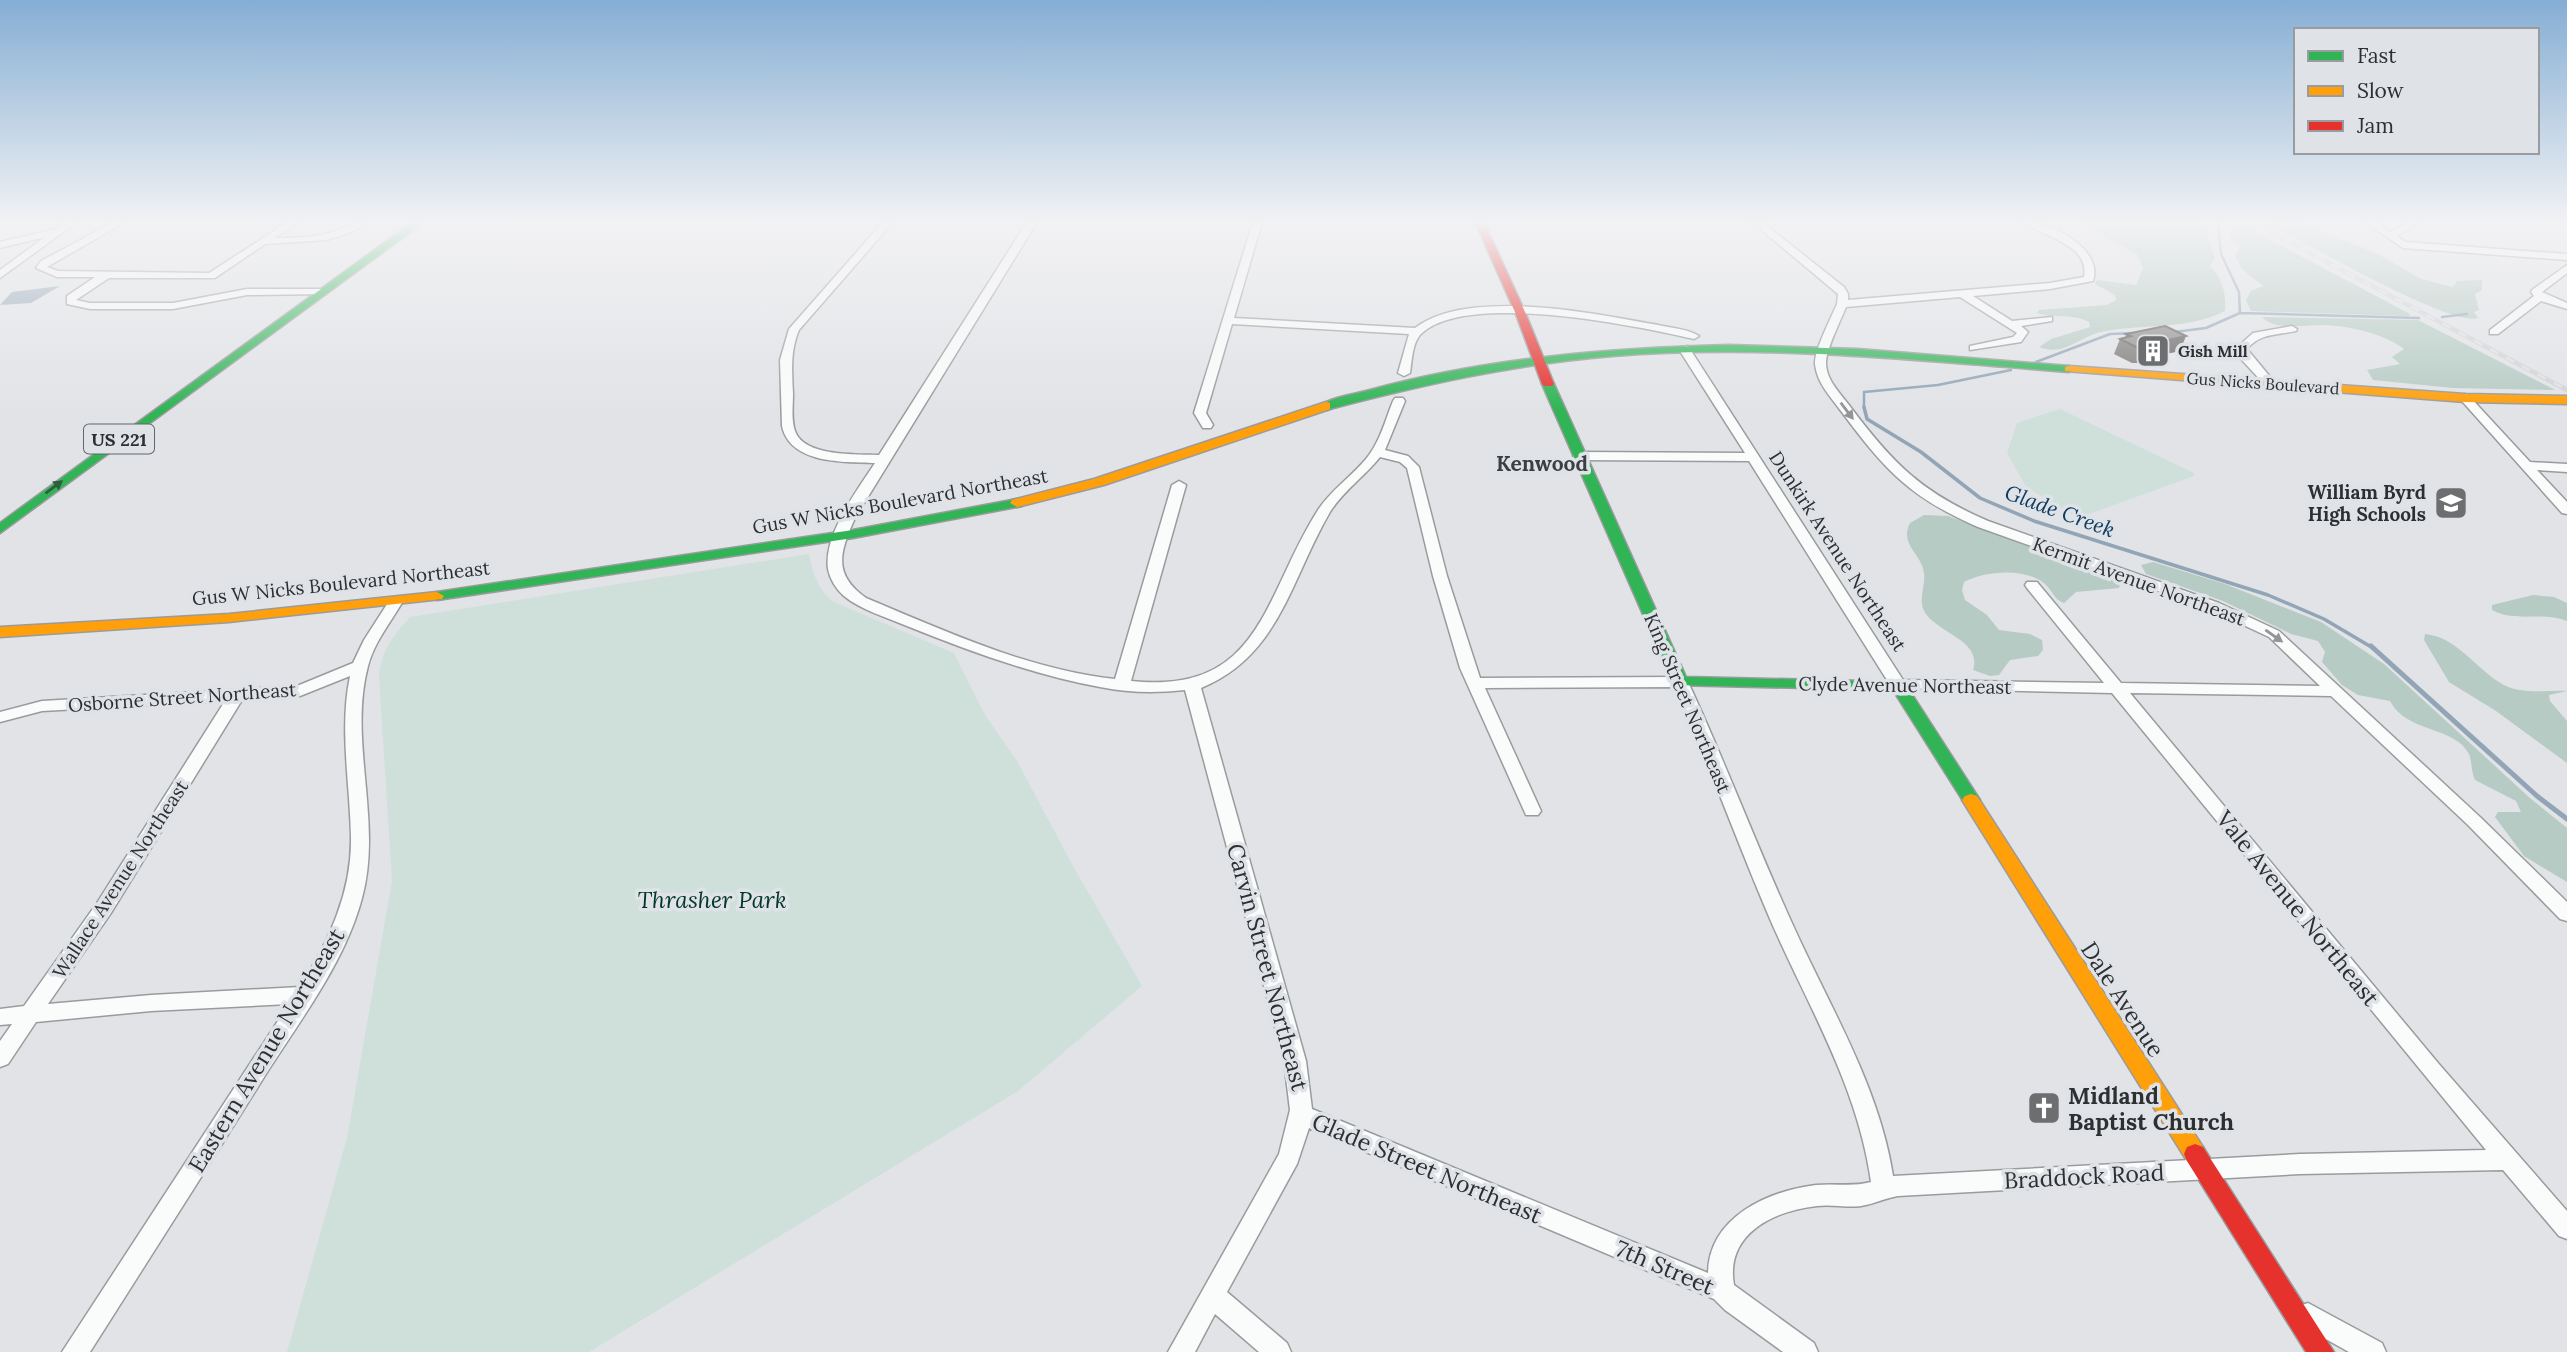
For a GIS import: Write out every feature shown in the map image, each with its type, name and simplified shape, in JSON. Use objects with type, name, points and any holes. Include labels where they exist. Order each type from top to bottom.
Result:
[{"type":"main road","name":"US 221","points":[[78,451],[312,285]]},
{"type":"main road","name":"US 221","points":[[0,529],[332,285]]},
{"type":"main road","name":"King Street Northeast","points":[[1508,285],[1579,456],[1680,682]]},
{"type":"main road","name":"Gus W Nicks Boulevard Northeast","points":[[0,632],[212,620],[397,601],[967,514],[1059,494],[1150,468],[1373,392],[1445,374],[1538,359],[1689,342],[1960,361]]},
{"type":"main road","name":"Gus Nicks Boulevard","points":[[1960,361],[2465,398],[2567,400]]},
{"type":"main road","name":"Clyde Avenue Northeast","points":[[1680,682],[1898,685]]},
{"type":"main road","name":"Dunkirk Avenue Northeast","points":[[1898,685],[1956,776]]},
{"type":"main road","name":"Dale Avenue","points":[[1956,776],[2321,1352]]},
{"type":"street","points":[[89,285],[71,298],[71,302],[90,306],[173,306],[247,292],[322,292]]},
{"type":"street","points":[[833,285],[794,329],[787,348],[786,371],[792,439],[818,453],[883,459]]},
{"type":"street","points":[[992,285],[883,459],[841,535],[836,550],[836,578],[844,591],[861,601],[975,649],[1015,662],[1122,684],[1192,685],[1222,673],[1249,649],[1258,637],[1325,510],[1378,452],[1399,401]]},
{"type":"street","points":[[1207,425],[1200,414],[1239,285]]},
{"type":"street","points":[[1823,351],[1842,304],[1843,294],[1835,285]]},
{"type":"street","points":[[1842,304],[2054,285]]},
{"type":"street","points":[[2545,285],[2536,292],[2540,298],[2567,306]]},
{"type":"street","points":[[1961,293],[2022,332],[2021,339],[1974,348]]},
{"type":"street","points":[[2494,332],[2540,298]]},
{"type":"street","points":[[1404,373],[1416,331],[1430,321],[1447,316],[1520,312],[1604,317],[1689,342]]},
{"type":"street","points":[[2012,324],[2048,319]]},
{"type":"street","points":[[1228,321],[1416,331]]},
{"type":"street","points":[[2270,384],[2244,356],[2241,349],[2245,341],[2269,330],[2292,329]]},
{"type":"street","name":"Dunkirk Avenue Northeast","points":[[1689,342],[1752,457],[1898,685]]},
{"type":"street","name":"Kermit Avenue Northeast","points":[[1823,351],[1820,368],[1824,380],[1879,453],[1930,498],[1983,524],[2248,620],[2274,634],[2474,821],[2567,914]]},
{"type":"street","points":[[2465,398],[2567,510]]},
{"type":"street","points":[[1378,452],[1407,461],[1413,467],[1450,614],[1475,683],[1532,811]]},
{"type":"street","points":[[1579,456],[1752,457]]},
{"type":"street","points":[[2525,465],[2567,468]]},
{"type":"street","points":[[1122,684],[1179,485]]},
{"type":"street","name":"Vale Avenue Northeast","points":[[2032,586],[2567,1228]]},
{"type":"street","name":"Eastern Avenue Northeast","points":[[75,1352],[305,995],[343,927],[358,873],[353,706],[360,666],[397,601]]},
{"type":"street","name":"Osborne Street Northeast","points":[[0,717],[42,706],[236,697],[300,691],[360,666]]},
{"type":"street","name":"Clyde Avenue Northeast","points":[[1475,683],[1680,682]]},
{"type":"street","name":"King Street Northeast","points":[[1680,682],[1773,905],[1850,1073],[1880,1153],[1883,1187]]},
{"type":"street","name":"Carvin Street Northeast","points":[[1181,1352],[1289,1157],[1302,1115],[1303,1102],[1295,1061],[1192,685]]},
{"type":"street","name":"Clyde Avenue Northeast","points":[[1898,685],[2336,691]]},
{"type":"street","name":"Wallace Avenue Northeast","points":[[0,1058],[104,908],[236,697]]},
{"type":"street","points":[[0,1017],[151,1003],[305,995]]},
{"type":"street","name":"Glade Street Northeast","points":[[1302,1115],[1552,1220]]},
{"type":"street","name":"Braddock Road","points":[[1723,1291],[1719,1278],[1720,1257],[1728,1239],[1759,1211],[1815,1195],[1862,1195],[1883,1187],[2300,1164],[2508,1160]]},
{"type":"street","name":"7th Street","points":[[1552,1220],[1723,1291],[1734,1302],[1805,1352]]},
{"type":"street","points":[[1213,1296],[1278,1352]]},
{"type":"street","points":[[2292,1306],[2373,1352]]},
{"type":"green space","points":[[2097,285],[2222,285],[2225,311],[2179,324],[2101,332],[2056,350],[2039,347],[2051,339],[2090,327],[2089,322],[2083,319],[2044,315],[2037,313],[2039,310],[2107,305],[2116,300],[2115,295]]},
{"type":"green space","points":[[2355,285],[2410,314],[2251,311],[2246,300],[2251,291],[2263,286]]},
{"type":"green space","points":[[2385,285],[2482,285],[2482,290],[2475,294],[2479,310],[2474,312],[2478,318],[2438,310]]},
{"type":"green space","points":[[2262,317],[2418,320],[2555,390],[2453,388],[2373,380],[2367,370],[2400,364],[2392,357],[2404,349],[2387,339],[2356,329],[2325,325],[2283,326],[2268,322]]},
{"type":"green space","points":[[2060,409],[2194,473],[2194,476],[2078,518],[2026,487],[2007,453],[2017,423]]},
{"type":"green space","points":[[1924,515],[1948,516],[2121,581],[2119,588],[2076,592],[2064,603],[2056,598],[2045,584],[2027,575],[1993,573],[1964,582],[1962,590],[1965,600],[1987,615],[1999,630],[2030,634],[2042,640],[2043,650],[2038,656],[2010,660],[1999,675],[1990,676],[1973,670],[1971,651],[1930,619],[1922,606],[1924,573],[1909,543],[1907,531],[1910,523]]},
{"type":"green space","name":"Thrasher Park","points":[[809,554],[817,581],[834,602],[954,653],[985,715],[1017,761],[1142,986],[1018,1091],[589,1352],[287,1352],[347,1138],[392,881],[379,676],[386,650],[394,637],[410,617]]},
{"type":"green space","points":[[2153,562],[2225,584],[2321,622],[2384,664],[2531,799],[2567,828],[2567,882],[2524,856],[2495,817],[2498,812],[2521,812],[2516,801],[2475,780],[2469,754],[2453,738],[2407,719],[2390,701],[2358,695],[2342,685],[2322,662],[2325,652],[2318,641],[2291,634],[2223,601],[2146,574],[2141,565]]},
{"type":"green space","points":[[2533,595],[2554,597],[2567,603],[2567,621],[2548,617],[2510,616],[2492,610],[2492,605]]},
{"type":"green space","points":[[2425,634],[2447,641],[2509,687],[2525,691],[2567,691],[2549,695],[2550,701],[2567,721],[2567,763],[2496,711],[2449,682],[2424,640]]},
{"type":"water","points":[[60,286],[31,303],[0,305],[12,292]]},
{"type":"building","points":[[2165,326],[2186,336],[2163,341],[2169,344],[2149,348],[2138,348],[2120,339],[2131,336],[2126,334]]},
{"type":"waterway","name":"Glade Creek","points":[[2236,285],[2239,292],[2240,313]]},
{"type":"waterway","name":"Glade Creek","points":[[2174,332],[2206,328],[2240,313]]},
{"type":"waterway","points":[[2240,313],[2419,318]]},
{"type":"waterway","points":[[2442,317],[2467,314]]},
{"type":"waterway","name":"Glade Creek","points":[[2036,362],[2110,334],[2134,333]]},
{"type":"waterway","name":"Glade Creek","points":[[1864,407],[1864,392],[1938,385],[2011,370]]},
{"type":"waterway","name":"Glade Creek","points":[[1864,407],[1867,419],[1921,452],[1980,498],[2034,521],[2268,595],[2324,619],[2373,648]]},
{"type":"waterway","name":"Glade Creek","points":[[2371,646],[2537,796],[2567,819]]},
{"type":"railway","points":[[2370,285],[2567,390]]},
{"type":"traffic: fast","points":[[0,529],[333,285]]},
{"type":"traffic: fast","points":[[1326,406],[1383,390],[1497,367],[1671,349],[1823,350],[2069,369]]},
{"type":"traffic: fast","points":[[1548,384],[1680,682],[1898,685],[1971,800]]},
{"type":"traffic: fast","points":[[437,596],[853,534],[1017,503]]},
{"type":"traffic: slow","points":[[2069,369],[2465,398],[2567,400]]},
{"type":"traffic: slow","points":[[1017,503],[1099,482],[1326,406]]},
{"type":"traffic: slow","points":[[0,632],[229,618],[437,596]]},
{"type":"traffic: slow","points":[[1971,800],[2195,1154]]},
{"type":"traffic: jam","points":[[1508,285],[1548,384]]},
{"type":"traffic: jam","points":[[2195,1154],[2321,1352]]},
{"type":"place","name":"Gish Mill","points":[[2153,351]]},
{"type":"place","name":"William Byrd High Schools","points":[[2451,503]]},
{"type":"place","name":"Midland Baptist Church","points":[[2044,1108]]},
{"type":"district","name":"Kenwood","points":[[1542,463]]}]
